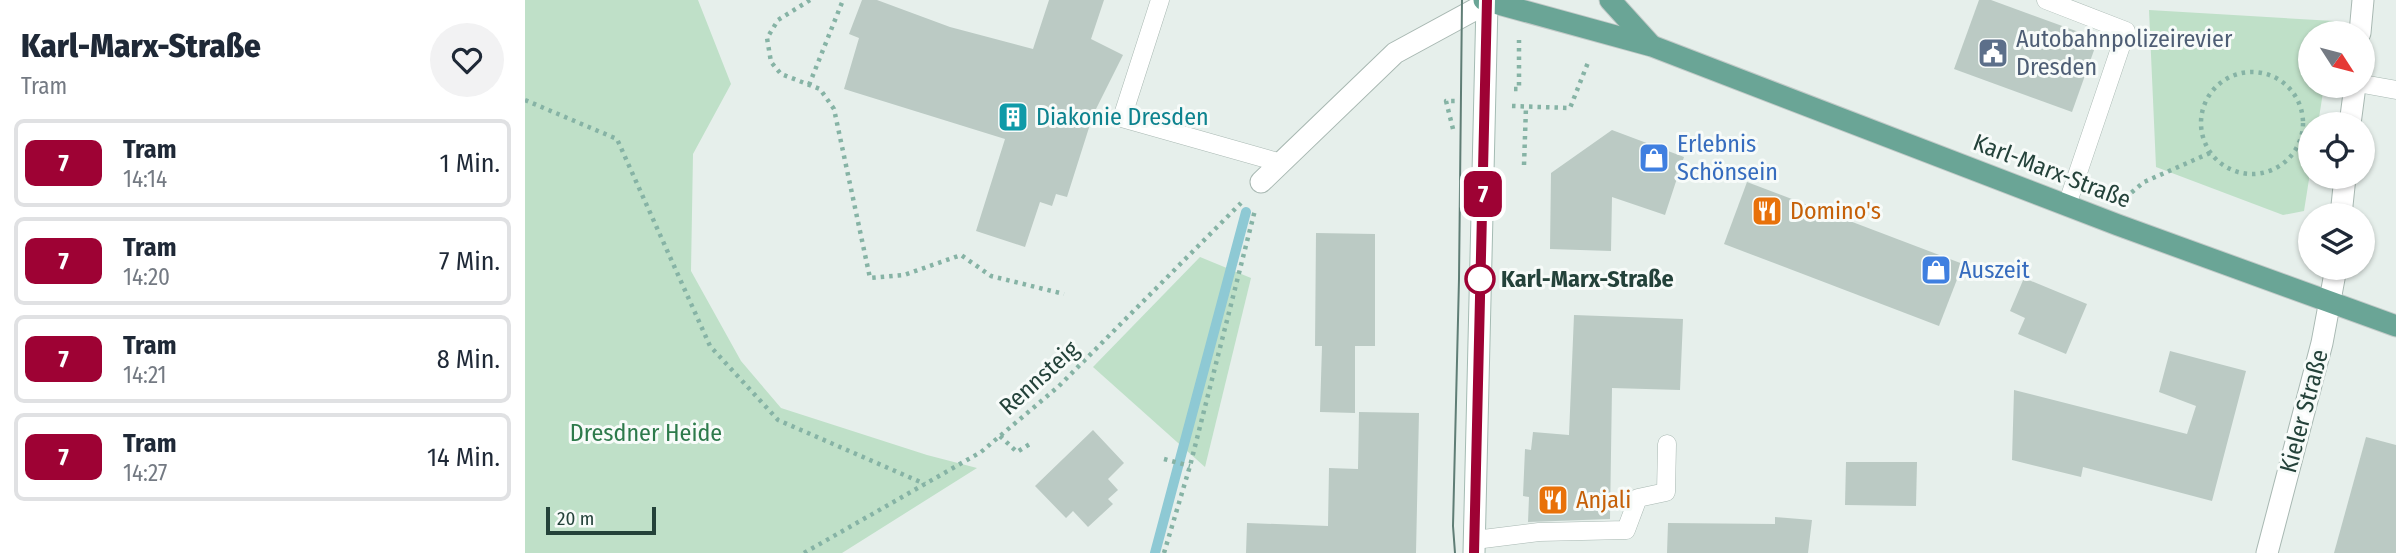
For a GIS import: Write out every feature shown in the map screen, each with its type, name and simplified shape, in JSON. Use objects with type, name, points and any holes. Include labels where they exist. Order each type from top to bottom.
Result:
[{"type":"main road","name":"Karl-Marx-Straße","points":[[1610,0],[1652,46]]},
{"type":"main road","name":"Karl-Marx-Straße","points":[[1486,1],[1652,46],[2067,205],[2396,326]]},
{"type":"street","points":[[2361,21],[2363,0]]},
{"type":"street","points":[[1261,182],[1395,53],[1486,1],[1475,547]]},
{"type":"street","name":"Kieler Straße","points":[[2267,553],[2331,302],[2334,280]]},
{"type":"lane","points":[[1160,0],[1122,118],[1281,163]]},
{"type":"lane","points":[[2046,0],[2126,31],[2067,205]]},
{"type":"lane","points":[[2375,87],[2396,90]]},
{"type":"lane","points":[[1475,547],[1539,533],[1626,530],[1638,498],[1666,492],[1667,444]]},
{"type":"path","points":[[810,0],[778,20],[767,38],[771,62],[781,74],[820,89],[834,108],[870,278],[904,275],[961,255],[991,276],[1064,294]]},
{"type":"path","points":[[809,85],[843,0]]},
{"type":"path","points":[[1519,89],[1520,10]]},
{"type":"path","points":[[1486,104],[1570,108],[1591,54]]},
{"type":"path","points":[[2298,144],[2292,155],[2280,166],[2266,172],[2235,172],[2221,164],[2210,153],[2203,137],[2201,119],[2205,102],[2215,88],[2228,77],[2246,72],[2271,76],[2293,92],[2302,112]]},
{"type":"path","points":[[525,100],[617,139],[710,346],[778,420],[925,485]]},
{"type":"path","points":[[1446,101],[1453,140]]},
{"type":"path","points":[[1524,165],[1526,107]]},
{"type":"path","points":[[2131,191],[2144,182],[2210,153]]},
{"type":"path","name":"Rennsteig","points":[[804,553],[981,452],[1069,377],[1261,182]]},
{"type":"path","points":[[1164,553],[1190,466],[1256,206]]},
{"type":"path","points":[[1000,436],[1017,452],[1034,442]]},
{"type":"path","points":[[1164,459],[1190,466]]},
{"type":"green space","name":"Dresdner Heide","points":[[525,0],[698,0],[731,84],[693,154],[691,271],[741,361],[781,408],[927,455],[977,468],[842,553],[525,553]]},
{"type":"green space","points":[[2149,10],[2334,21],[2298,21],[2298,98],[2322,98],[2320,112],[2298,112],[2298,189],[2307,189],[2305,203],[2298,203],[2298,212],[2283,215],[2156,167]]},
{"type":"green space","points":[[1200,257],[1251,278],[1205,467],[1093,367]]},
{"type":"building","name":"Diakonie Dresden","points":[[862,0],[877,0],[950,27],[1033,49],[1049,0],[1104,0],[1091,39],[1123,55],[1093,115],[1067,197],[1056,194],[1052,206],[1040,202],[1025,247],[976,231],[1005,139],[844,89],[859,38],[849,34]]},
{"type":"building","points":[[1979,0],[1991,0],[2098,39],[2072,112],[1954,69]]},
{"type":"building","points":[[1612,130],[1684,157],[1665,215],[1612,197],[1611,251],[1550,249],[1551,173]]},
{"type":"building","points":[[1747,182],[1963,264],[1939,326],[1724,244]]},
{"type":"building","points":[[1316,233],[1375,234],[1375,346],[1355,346],[1355,413],[1320,412],[1322,346],[1315,346]]},
{"type":"building","points":[[2024,278],[2087,304],[2066,354],[2018,334],[2025,318],[2010,311]]},
{"type":"building","points":[[1574,315],[1683,319],[1680,390],[1612,388],[1610,519],[1528,522],[1529,497],[1523,496],[1525,449],[1531,450],[1533,432],[1569,435]]},
{"type":"building","points":[[2170,351],[2246,371],[2212,501],[2083,467],[2081,477],[2012,460],[2014,390],[2187,434],[2196,406],[2159,392]]},
{"type":"building","points":[[1359,412],[1419,413],[1416,553],[1246,553],[1247,523],[1328,526],[1329,468],[1358,469]]},
{"type":"building","points":[[1093,430],[1124,463],[1108,479],[1118,490],[1108,499],[1113,504],[1088,527],[1073,511],[1066,518],[1035,486]]},
{"type":"building","points":[[2366,437],[2396,445],[2396,553],[2334,553]]},
{"type":"building","points":[[1846,462],[1917,462],[1916,506],[1845,505]]},
{"type":"building","points":[[1775,517],[1812,520],[1808,553],[1667,553],[1668,523],[1775,524]]},
{"type":"waterway","points":[[1155,553],[1246,212]]},
{"type":"tram line","points":[[1455,553],[1453,526],[1462,0]]},
{"type":"tram line","points":[[1474,553],[1487,0]]},
{"type":"tram line","name":"7","points":[[1474,553],[1487,0]]},
{"type":"place","name":"Autobahnpolizeirevier Dresden","points":[[1993,53]]},
{"type":"place","name":"Diakonie Dresden","points":[[1013,117]]},
{"type":"place","name":"Erlebnis Schönsein","points":[[1654,158]]},
{"type":"place","name":"Domino's","points":[[1767,211]]},
{"type":"place","name":"Auszeit","points":[[1936,270]]},
{"type":"place","name":"Karl-Marx-Straße","points":[[1480,279]]},
{"type":"place","name":"Anjali","points":[[1553,500]]}]
